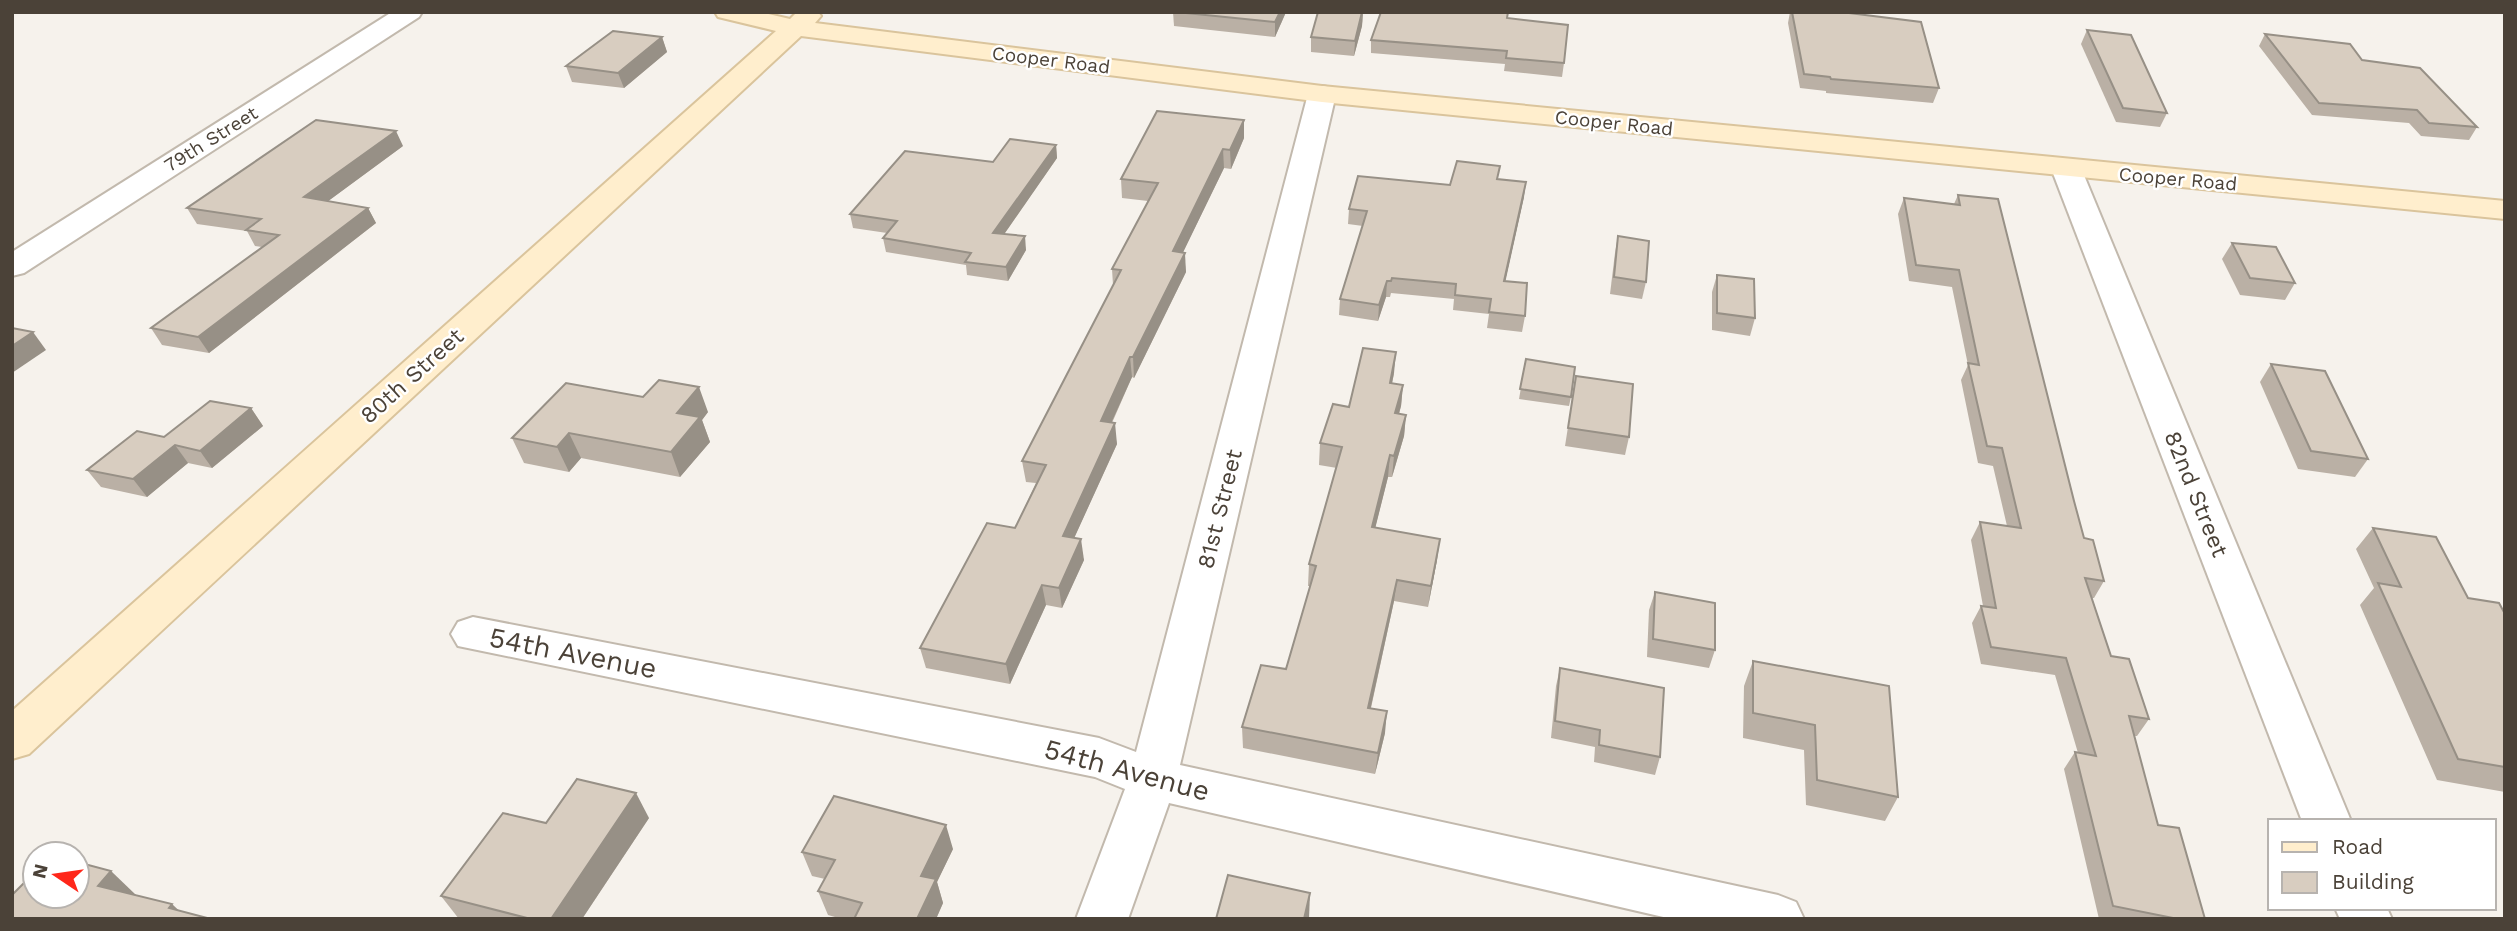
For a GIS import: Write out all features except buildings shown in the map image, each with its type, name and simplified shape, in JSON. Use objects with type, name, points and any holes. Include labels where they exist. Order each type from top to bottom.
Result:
[{"type":"street","name":"79th Street","points":[[12,265],[410,12]]},
{"type":"street","name":"Cooper Road","points":[[727,12],[803,20],[1322,94],[2505,210]]},
{"type":"street","name":"80th Street","points":[[12,740],[803,20]]},
{"type":"street","name":"81st Street","points":[[1102,919],[1153,779],[1322,94]]},
{"type":"street","name":"82nd Street","points":[[2066,168],[2325,819]]},
{"type":"street","name":"54th Avenue","points":[[473,634],[1099,758],[1153,779],[1778,919]]}]
